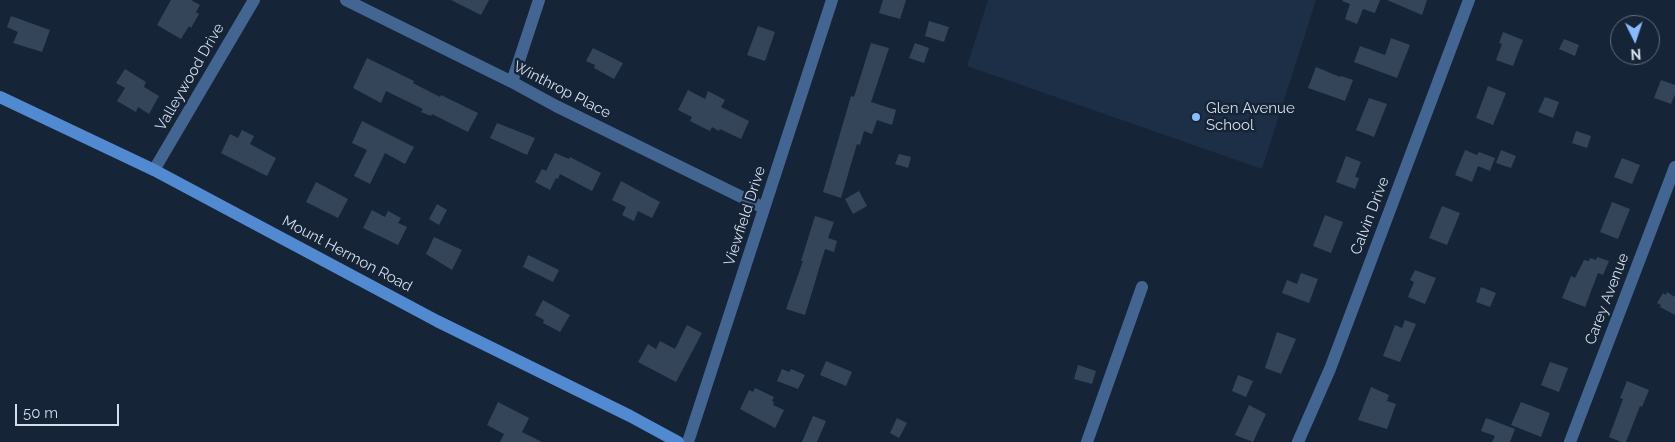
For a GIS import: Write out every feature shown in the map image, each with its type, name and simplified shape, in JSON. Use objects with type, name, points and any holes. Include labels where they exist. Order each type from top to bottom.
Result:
[{"type":"main road","name":"Mount Hermon Road","points":[[0,97],[154,170],[420,311],[678,442]]},
{"type":"street","name":"Valleywood Drive","points":[[154,170],[254,0]]},
{"type":"street","name":"Winthrop Place","points":[[346,0],[764,208]]},
{"type":"street","points":[[512,82],[539,0]]},
{"type":"street","name":"Viewfield Drive","points":[[688,442],[832,0]]},
{"type":"street","name":"Calvin Drive","points":[[1298,442],[1330,369],[1469,0]]},
{"type":"street","name":"Carey Avenue","points":[[1570,442],[1675,168]]},
{"type":"street","points":[[1087,442],[1142,287]]},
{"type":"shaded area","name":"Glen Avenue School","points":[[988,0],[1316,0],[1262,169],[967,66]]},
{"type":"building","points":[[171,0],[191,0],[200,5],[196,12],[199,14],[191,28],[189,26],[181,39],[157,25]]},
{"type":"building","points":[[451,0],[489,0],[481,15]]},
{"type":"building","points":[[883,0],[906,0],[900,19],[879,13]]},
{"type":"building","points":[[1343,0],[1380,0],[1375,13],[1363,9],[1357,24],[1345,19],[1350,4]]},
{"type":"building","points":[[1387,0],[1427,0],[1422,15]]},
{"type":"building","points":[[11,16],[50,30],[42,52],[13,43],[18,32],[7,27]]},
{"type":"building","points":[[929,21],[949,27],[944,42],[925,36]]},
{"type":"building","points":[[758,26],[775,32],[765,61],[747,55]]},
{"type":"building","points":[[1503,32],[1523,40],[1513,66],[1496,60],[1502,44],[1499,43]]},
{"type":"building","points":[[1391,38],[1410,45],[1397,78],[1354,62],[1360,46],[1385,55]]},
{"type":"building","points":[[1564,39],[1579,45],[1575,56],[1559,49]]},
{"type":"building","points":[[871,43],[889,48],[871,102],[896,110],[892,125],[877,120],[872,134],[864,131],[860,145],[857,144],[841,198],[823,192],[851,96],[854,97]]},
{"type":"building","points":[[915,43],[929,48],[924,63],[909,58]]},
{"type":"building","points":[[593,48],[623,63],[614,79],[594,68],[595,65],[586,61]]},
{"type":"building","points":[[367,58],[414,81],[413,83],[440,97],[441,95],[478,113],[468,132],[432,114],[431,116],[421,112],[423,109],[386,91],[381,103],[353,88]]},
{"type":"building","points":[[1316,67],[1353,80],[1345,101],[1308,88]]},
{"type":"building","points":[[125,69],[146,82],[144,87],[159,96],[149,114],[138,107],[136,112],[117,101],[125,88],[116,83]]},
{"type":"building","points":[[1661,80],[1675,85],[1675,94],[1671,104],[1654,98]]},
{"type":"building","points":[[1488,86],[1506,93],[1493,125],[1476,118]]},
{"type":"building","points":[[688,90],[705,99],[708,91],[725,100],[721,107],[749,121],[741,139],[720,129],[719,131],[712,127],[710,131],[690,121],[692,117],[678,110]]},
{"type":"building","points":[[1545,97],[1559,102],[1553,118],[1538,112]]},
{"type":"building","points":[[1369,98],[1387,104],[1374,137],[1356,130]]},
{"type":"building","points":[[362,121],[414,147],[405,164],[385,153],[370,184],[354,176],[367,150],[352,143]]},
{"type":"building","points":[[497,123],[535,138],[527,155],[490,138]]},
{"type":"building","points":[[242,130],[254,136],[250,144],[276,158],[267,176],[221,153],[230,134],[238,138]]},
{"type":"building","points":[[1576,131],[1591,136],[1587,148],[1572,143]]},
{"type":"building","points":[[1465,150],[1477,155],[1479,152],[1495,158],[1490,171],[1478,166],[1472,182],[1455,175]]},
{"type":"building","points":[[1501,150],[1516,156],[1511,168],[1496,163]]},
{"type":"building","points":[[555,153],[569,159],[570,157],[601,173],[592,191],[560,174],[550,190],[535,182],[542,169],[546,171]]},
{"type":"building","points":[[899,154],[911,157],[908,168],[895,164]]},
{"type":"building","points":[[1346,156],[1361,162],[1355,177],[1359,178],[1355,189],[1336,182]]},
{"type":"building","points":[[1622,158],[1640,165],[1632,184],[1614,177]]},
{"type":"building","points":[[621,181],[660,202],[652,218],[638,211],[634,221],[622,215],[626,207],[612,200]]},
{"type":"building","points":[[316,182],[348,199],[338,218],[306,202]]},
{"type":"building","points":[[859,191],[867,206],[853,214],[845,199]]},
{"type":"building","points":[[1612,202],[1630,209],[1618,239],[1600,232]]},
{"type":"building","points":[[437,204],[447,210],[439,225],[429,219]]},
{"type":"building","points":[[1442,206],[1460,213],[1447,245],[1429,238]]},
{"type":"building","points":[[372,210],[385,217],[388,211],[401,218],[398,223],[407,227],[398,245],[363,228]]},
{"type":"building","points":[[1325,215],[1343,222],[1331,253],[1313,246]]},
{"type":"building","points":[[815,216],[834,222],[828,238],[837,241],[834,252],[825,249],[805,315],[786,309],[803,261],[801,261]]},
{"type":"building","points":[[434,237],[462,250],[452,270],[426,254]]},
{"type":"building","points":[[528,255],[559,270],[553,282],[523,267]]},
{"type":"building","points":[[1597,257],[1609,261],[1603,275],[1598,273],[1585,307],[1562,298],[1571,276],[1575,278],[1584,260],[1589,261],[1590,258],[1596,260]]},
{"type":"building","points":[[1415,270],[1436,278],[1425,304],[1408,297],[1414,282],[1410,280]]},
{"type":"building","points":[[1301,273],[1318,279],[1309,303],[1282,293],[1287,280],[1297,284]]},
{"type":"building","points":[[1481,287],[1496,293],[1490,307],[1476,302]]},
{"type":"building","points":[[1667,292],[1675,297],[1675,315],[1660,307],[1661,305],[1657,303],[1663,293],[1666,295]]},
{"type":"building","points":[[543,300],[570,315],[560,332],[543,323],[544,320],[535,315]]},
{"type":"building","points":[[1405,320],[1416,324],[1400,362],[1383,356],[1395,325],[1402,328]]},
{"type":"building","points":[[687,325],[702,333],[676,382],[638,362],[648,344],[656,349],[660,341],[675,349]]},
{"type":"building","points":[[1277,332],[1296,339],[1281,374],[1265,368]]},
{"type":"building","points":[[826,361],[852,372],[846,386],[820,375]]},
{"type":"building","points":[[1550,362],[1568,368],[1559,392],[1541,385]]},
{"type":"building","points":[[1078,365],[1096,371],[1092,384],[1074,379]]},
{"type":"building","points":[[782,369],[789,372],[791,369],[805,375],[798,389],[777,381]]},
{"type":"building","points":[[1238,375],[1253,381],[1246,397],[1232,391]]},
{"type":"building","points":[[1627,381],[1649,390],[1642,407],[1640,406],[1626,442],[1621,442],[1609,437],[1623,399],[1620,398]]},
{"type":"building","points":[[1371,387],[1389,395],[1387,401],[1396,404],[1387,429],[1358,420]]},
{"type":"building","points":[[755,388],[774,397],[773,405],[784,410],[775,428],[740,409],[749,390],[753,392]]},
{"type":"building","points":[[498,402],[529,418],[522,432],[542,442],[500,442],[504,434],[487,425]]},
{"type":"building","points":[[1521,402],[1550,413],[1541,437],[1511,425]]},
{"type":"building","points":[[1249,405],[1266,414],[1253,442],[1235,435]]},
{"type":"building","points":[[813,416],[826,421],[817,442],[802,442]]},
{"type":"building","points":[[897,418],[907,423],[899,438],[890,433]]},
{"type":"building","points":[[1486,418],[1515,429],[1510,442],[1492,442],[1495,436],[1481,431]]},
{"type":"place","name":"Glen Avenue School","points":[[1196,117]]}]
